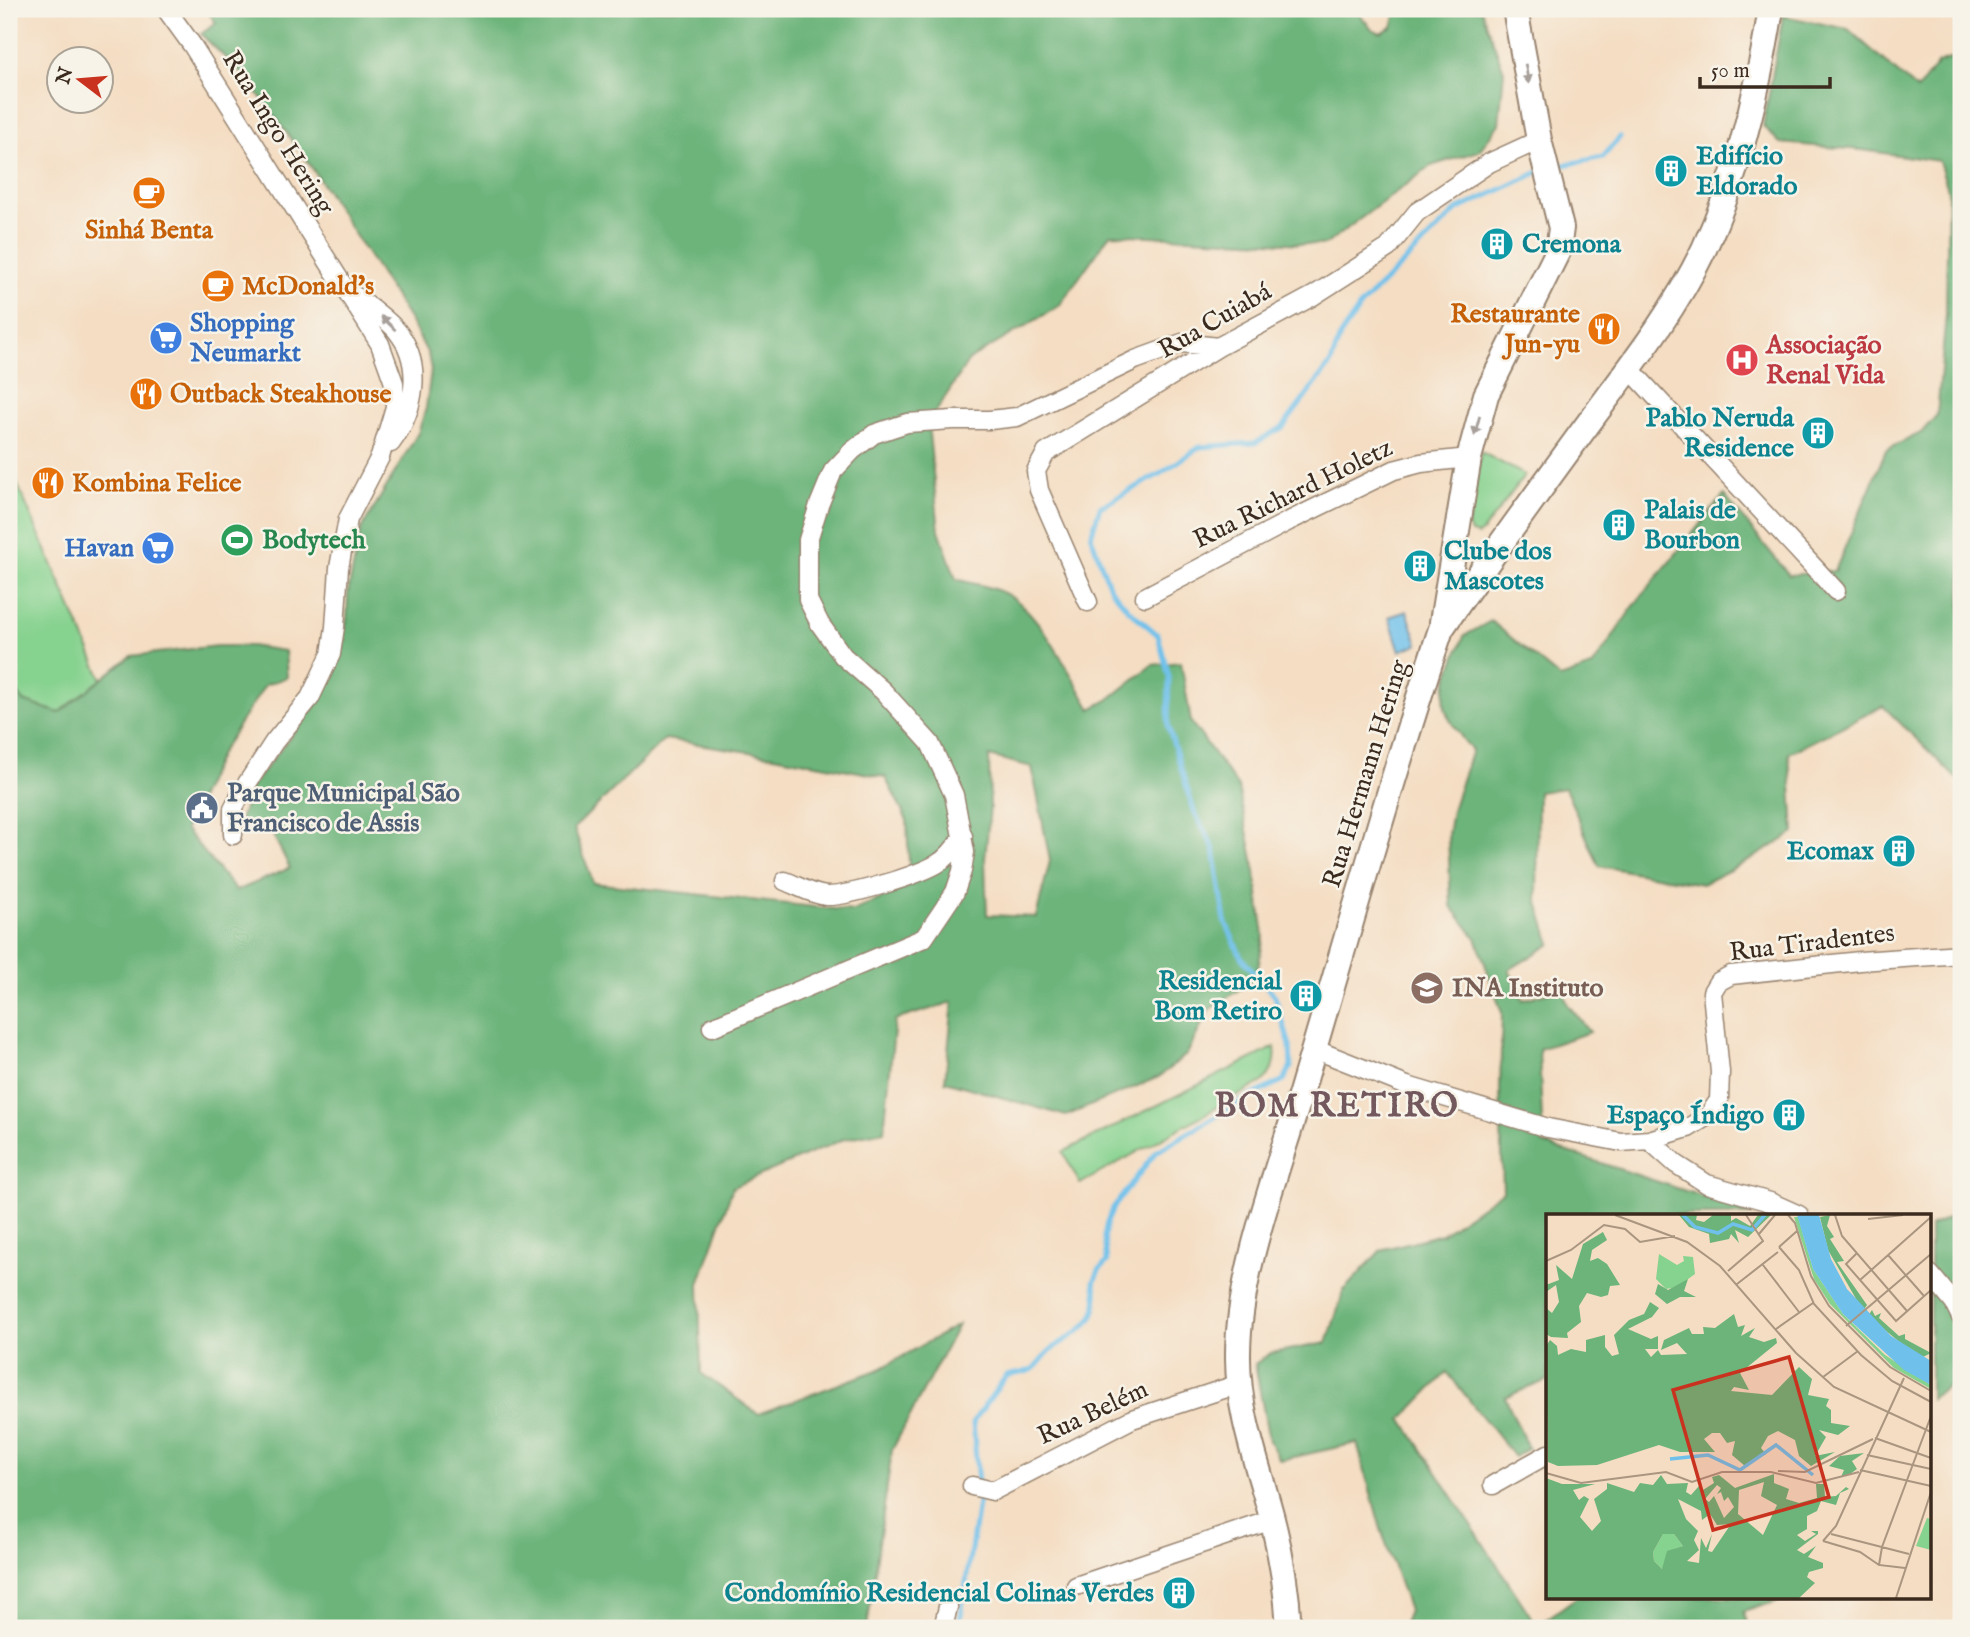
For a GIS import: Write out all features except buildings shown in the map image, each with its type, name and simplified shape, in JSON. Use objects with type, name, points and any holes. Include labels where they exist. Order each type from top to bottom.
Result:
[{"type":"street","name":"Rua Ingo Hering","points":[[166,9],[192,45],[380,344],[394,383],[395,407],[380,457],[348,519],[339,568],[331,654],[310,698],[274,742],[233,809],[233,835]]},
{"type":"street","points":[[1441,629],[1469,458],[1486,395],[1558,251],[1560,228],[1543,158],[1515,9]]},
{"type":"street","name":"Rua Hermann Hering","points":[[1289,1628],[1287,1601],[1272,1520],[1252,1453],[1239,1384],[1240,1330],[1254,1252],[1314,1049],[1441,629],[1629,368],[1671,307],[1699,257],[1719,215],[1747,127],[1771,9]]},
{"type":"street","name":"Rua Cuiabá","points":[[1088,602],[1039,490],[1036,471],[1046,453],[1218,347],[1313,296],[1388,248],[1417,212],[1489,163],[1543,158]]},
{"type":"street","points":[[712,1027],[924,938],[955,892],[962,871],[965,852],[954,795],[930,743],[883,691],[843,656],[820,624],[808,600],[808,540],[833,471],[852,451],[874,434],[907,423],[990,421],[1017,417],[1135,360],[1182,343],[1218,347]]},
{"type":"street","points":[[1629,368],[1836,591]]},
{"type":"street","name":"Rua Richard Holetz","points":[[1145,597],[1394,470],[1421,463],[1469,458]]},
{"type":"street","points":[[1456,534],[1474,550],[1492,555]]},
{"type":"street","points":[[785,881],[826,896],[870,888],[915,874],[939,863],[955,849],[963,836]]},
{"type":"street","name":"Rua Tiradentes","points":[[1314,1049],[1407,1086],[1548,1128],[1620,1142],[1649,1140],[1688,1128],[1709,1115],[1719,1100],[1720,1072],[1712,992],[1718,982],[1731,975],[1860,961],[1961,954]]},
{"type":"street","points":[[1649,1140],[1675,1164],[1707,1184],[1770,1202],[1797,1214]]},
{"type":"street","points":[[1932,1276],[1954,1303],[1961,1317]]},
{"type":"street","name":"Rua Belém","points":[[972,1486],[993,1490],[1132,1419],[1239,1384]]},
{"type":"street","points":[[1493,1485],[1546,1455]]},
{"type":"street","points":[[1076,1586],[1272,1520]]},
{"type":"street","points":[[943,1628],[948,1607]]},
{"type":"green space","points":[[206,9],[1355,9],[1372,29],[1381,33],[1392,27],[1397,9],[1481,9],[1504,71],[1499,124],[1479,151],[1431,166],[1325,245],[1110,234],[1059,306],[969,360],[928,424],[939,530],[956,579],[1000,591],[1024,607],[1046,634],[1091,709],[1108,700],[1152,665],[1181,662],[1191,722],[1238,787],[1254,864],[1264,936],[1256,978],[1209,1010],[1187,1054],[1159,1077],[1066,1116],[945,1081],[953,1002],[895,1020],[884,1131],[844,1139],[733,1187],[699,1284],[701,1373],[758,1414],[880,1369],[958,1325],[892,1450],[867,1628],[9,1628],[9,678],[23,701],[59,713],[131,656],[217,646],[251,646],[285,651],[287,677],[265,685],[220,754],[185,829],[236,891],[290,868],[272,833],[240,820],[251,787],[314,707],[333,677],[347,619],[348,592],[361,530],[418,433],[426,408],[431,370],[428,354],[411,322],[310,165],[248,80],[201,34],[216,23]],"holes":[[[665,739],[885,777],[907,820],[910,886],[853,911],[593,883],[574,828]],[[989,756],[1032,767],[1050,861],[1036,917],[987,915],[985,859],[990,807]]]},
{"type":"green space","points":[[1783,16],[1848,29],[1917,90],[1938,63],[1957,56],[1961,42],[1961,779],[1956,778],[1883,706],[1789,753],[1794,833],[1748,861],[1702,884],[1599,866],[1565,788],[1538,792],[1537,899],[1551,944],[1509,970],[1523,1000],[1562,988],[1568,1005],[1590,1032],[1539,1049],[1543,1144],[1748,1214],[1546,1214],[1546,1381],[1505,1397],[1528,1448],[1514,1457],[1447,1372],[1402,1419],[1537,1626],[1576,1598],[1787,1598],[1743,1612],[1749,1628],[1402,1628],[1409,1611],[1381,1529],[1357,1443],[1280,1460],[1269,1441],[1255,1364],[1271,1353],[1327,1343],[1344,1290],[1381,1250],[1442,1234],[1503,1191],[1500,1088],[1502,1013],[1476,938],[1451,906],[1448,835],[1452,810],[1472,750],[1449,718],[1444,698],[1447,680],[1464,636],[1491,621],[1560,678],[1592,667],[1635,604],[1724,495],[1789,575],[1835,571],[1886,450],[1921,433],[1937,415],[1946,314],[1948,190],[1939,161],[1862,150],[1780,143],[1763,126]]},
{"type":"green space","points":[[1481,452],[1525,475],[1478,535],[1471,533],[1468,525]]},
{"type":"green space","points":[[9,465],[102,679],[59,713],[23,701],[9,678]]},
{"type":"green space","points":[[1275,1047],[1274,1065],[1264,1081],[1080,1184],[1063,1152]]},
{"type":"green space","points":[[1961,1212],[1961,1377],[1932,1398],[1932,1225]]},
{"type":"water","points":[[1407,611],[1418,644],[1400,651],[1389,617]]},
{"type":"waterway","points":[[1554,167],[1603,157],[1620,137]]},
{"type":"waterway","points":[[959,1628],[979,1497],[973,1422],[1006,1376],[1033,1369],[1049,1351],[1080,1330],[1093,1316],[1096,1307],[1094,1282],[1099,1270],[1107,1262],[1104,1237],[1107,1222],[1113,1208],[1156,1152],[1249,1097],[1284,1080],[1291,1067],[1290,1046],[1275,996],[1241,957],[1225,921],[1214,849],[1194,811],[1168,726],[1169,677],[1158,635],[1129,610],[1110,588],[1091,536],[1100,507],[1158,475],[1200,447],[1255,443],[1283,427],[1331,363],[1340,336],[1362,304],[1457,210],[1541,171]]},
{"type":"place","name":"Edifício Eldorado","points":[[1671,171]]},
{"type":"place","name":"Sinhá Benta","points":[[149,193]]},
{"type":"place","name":"Cremona","points":[[1497,244]]},
{"type":"place","name":"McDonald's","points":[[218,286]]},
{"type":"place","name":"Restaurante Jun-yu","points":[[1604,329]]},
{"type":"place","name":"Shopping Neumarkt","points":[[166,338]]},
{"type":"place","name":"Associação Renal Vida","points":[[1742,360]]},
{"type":"place","name":"Outback Steakhouse","points":[[146,394]]},
{"type":"place","name":"Pablo Neruda Residence","points":[[1818,433]]},
{"type":"place","name":"Kombina Felice","points":[[48,483]]},
{"type":"place","name":"Palais de Bourbon","points":[[1619,525]]},
{"type":"place","name":"Bodytech","points":[[237,540]]},
{"type":"place","name":"Havan","points":[[158,548]]},
{"type":"place","name":"Clube dos Mascotes","points":[[1420,566]]},
{"type":"place","name":"Parque Municipal São Francisco de Assis","points":[[202,808]]},
{"type":"place","name":"Ecomax","points":[[1899,851]]},
{"type":"place","name":"INA Instituto","points":[[1427,988]]},
{"type":"place","name":"Residencial Bom Retiro","points":[[1306,996]]},
{"type":"place","name":"Espaço Índigo","points":[[1789,1115]]},
{"type":"place","name":"Condomínio Residencial Colinas Verdes","points":[[1179,1593]]},
{"type":"district","name":"BOM RETIRO","points":[[1337,1107]]}]
